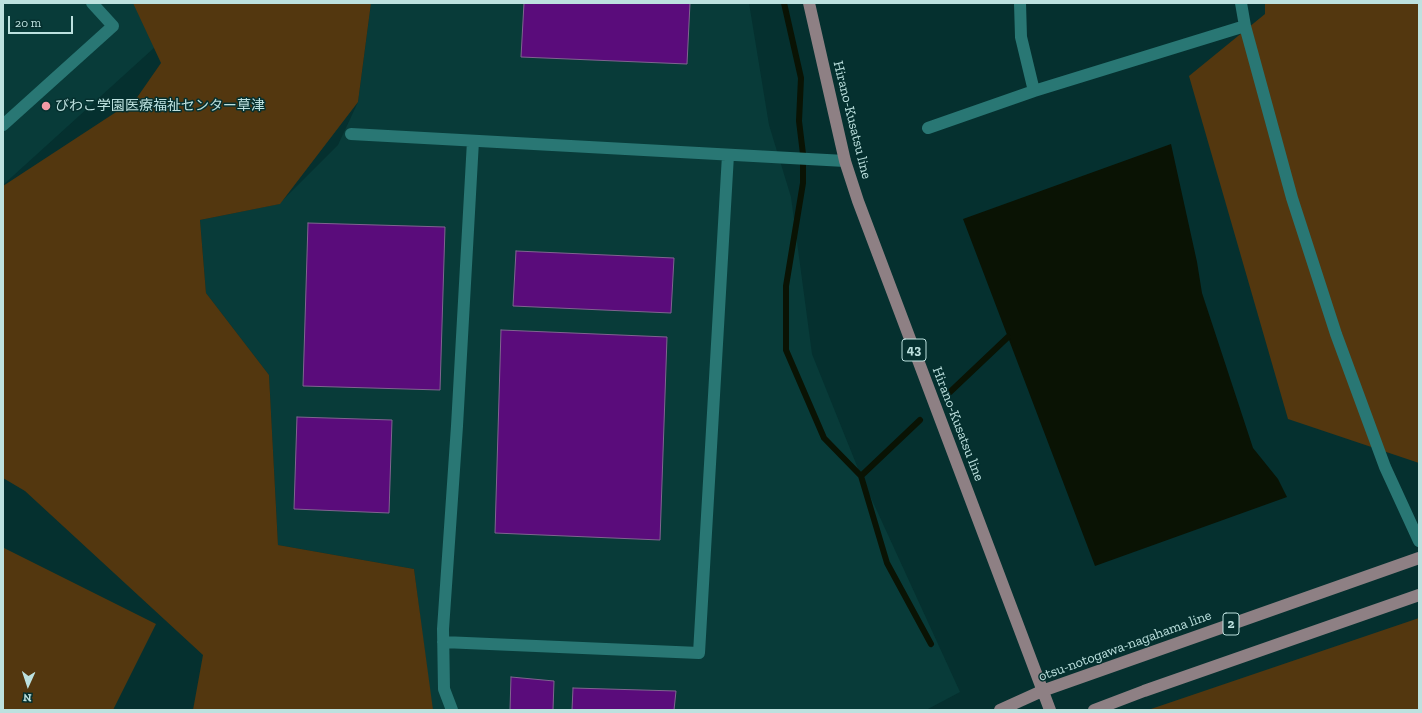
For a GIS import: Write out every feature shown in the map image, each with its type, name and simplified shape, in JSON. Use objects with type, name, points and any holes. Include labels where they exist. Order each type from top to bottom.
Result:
[{"type":"main road","name":"Hirano-Kusatsu line","points":[[808,3],[845,161],[858,201],[1042,691]]},
{"type":"main road","name":"otsu-notogawa-nagahama line","points":[[1000,710],[1042,691],[1419,558]]},
{"type":"main road","points":[[1094,710],[1144,691],[1419,595]]},
{"type":"main road","name":"43","points":[[1042,691],[1050,710]]},
{"type":"street","points":[[3,124],[113,26],[92,3]]},
{"type":"street","points":[[1020,3],[1021,37],[1034,91]]},
{"type":"street","points":[[1241,3],[1245,26],[1292,198],[1336,334],[1385,467],[1419,541]]},
{"type":"street","points":[[928,128],[1034,91],[1245,26]]},
{"type":"street","points":[[351,134],[845,161]]},
{"type":"street","points":[[452,710],[444,689],[443,622],[457,426],[473,141]]},
{"type":"street","points":[[443,642],[699,652],[728,155]]},
{"type":"shaded area","name":"びわこ学園医療福祉センター草津","points":[[3,3],[155,3],[177,27],[3,185]]},
{"type":"shaded area","points":[[133,3],[371,3],[358,102],[280,204],[200,220],[206,293],[269,375],[278,545],[414,569],[433,710],[193,710],[203,655],[25,491],[3,478],[3,186],[136,99],[161,63]]},
{"type":"shaded area","points":[[371,3],[749,3],[769,125],[791,197],[812,354],[861,476],[960,692],[926,710],[432,710],[414,569],[278,545],[269,375],[206,293],[200,220],[279,204],[338,145],[358,102]]},
{"type":"shaded area","points":[[1265,3],[1419,3],[1419,463],[1288,419],[1189,76],[1265,14]]},
{"type":"shaded area","points":[[1171,144],[1197,262],[1202,293],[1253,448],[1278,479],[1287,497],[1095,566],[963,219]]},
{"type":"shaded area","points":[[4,548],[156,624],[113,710],[3,710]]},
{"type":"shaded area","points":[[1419,618],[1419,710],[1148,710]]},
{"type":"building","points":[[524,3],[690,3],[687,64],[521,57]]},
{"type":"building","points":[[308,223],[445,227],[440,390],[303,386]]},
{"type":"building","points":[[516,251],[674,258],[671,313],[513,306]]},
{"type":"building","points":[[501,330],[667,337],[660,540],[495,533]]},
{"type":"building","points":[[297,417],[392,420],[389,513],[294,509]]},
{"type":"building","points":[[511,677],[554,681],[553,710],[510,710]]},
{"type":"building","points":[[573,688],[676,691],[674,710],[572,710]]},
{"type":"waterway","points":[[784,3],[801,78],[799,121],[803,154],[803,183],[786,286],[786,350],[824,438],[861,476],[887,563],[931,644]]},
{"type":"waterway","points":[[950,392],[1008,337]]},
{"type":"waterway","points":[[861,476],[920,420]]},
{"type":"place","name":"びわこ学園医療福祉センター草津","points":[[46,106]]}]
